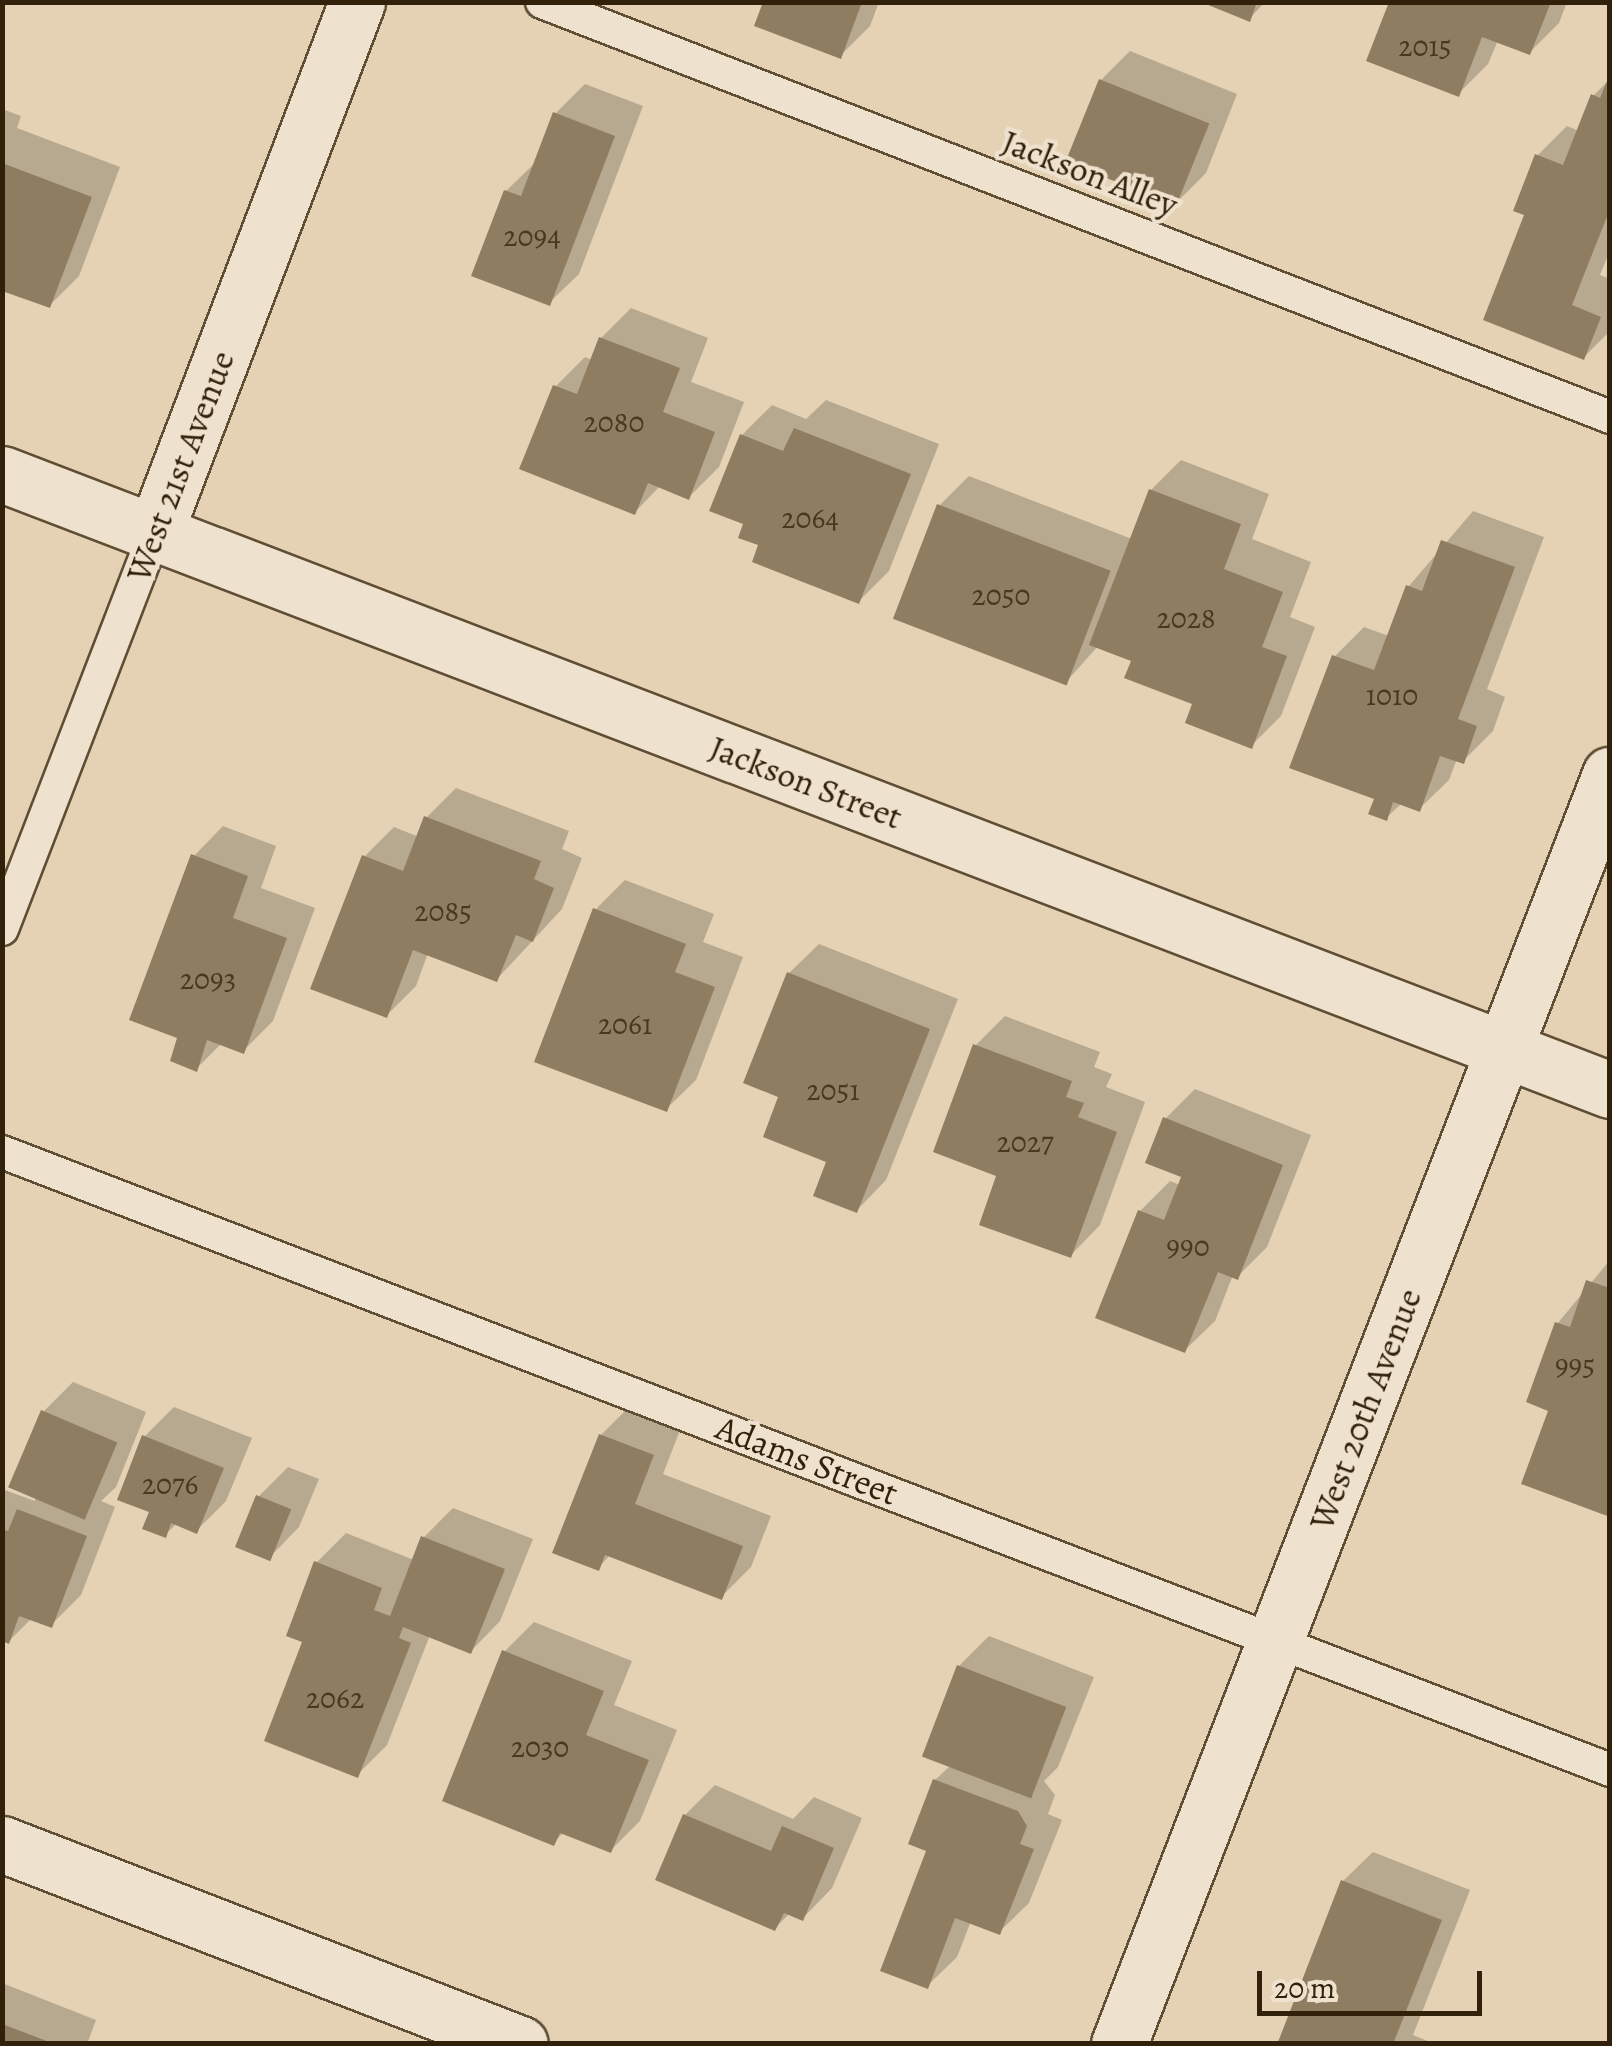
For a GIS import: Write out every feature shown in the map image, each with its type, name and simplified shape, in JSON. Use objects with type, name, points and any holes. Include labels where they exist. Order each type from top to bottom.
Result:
[{"type":"street","name":"West 21st Avenue","points":[[155,532],[357,2]]},
{"type":"street","name":"Jackson Street","points":[[2,474],[1610,1090]]},
{"type":"street","name":"West 20th Avenue","points":[[1119,2044],[1610,775]]},
{"type":"street","points":[[2,1844],[520,2044]]},
{"type":"lane","name":"Jackson Alley","points":[[542,2],[1610,418]]},
{"type":"lane","name":"West 21st Avenue","points":[[2,929],[155,532]]},
{"type":"lane","name":"Adams Street","points":[[2,1152],[1610,1770]]},
{"type":"building","points":[[763,2],[862,2],[841,59],[754,26]]},
{"type":"building","points":[[1201,2],[1257,2],[1250,22]]},
{"type":"building","points":[[1389,2],[1551,2],[1530,55],[1482,37],[1459,97],[1366,61]]},
{"type":"building","points":[[1610,74],[1610,209],[1572,305],[1601,317],[1584,360],[1483,320],[1524,215],[1513,211],[1535,154],[1563,165],[1591,94],[1600,98]]},
{"type":"building","points":[[1099,79],[1209,124],[1176,206],[1066,162]]},
{"type":"building","points":[[553,112],[615,136],[550,306],[471,276],[504,190],[521,196]]},
{"type":"building","points":[[2,163],[92,197],[50,308],[2,291]]},
{"type":"building","points":[[599,337],[680,368],[663,412],[715,432],[689,500],[648,483],[635,515],[519,469],[553,385],[577,394]]},
{"type":"building","points":[[794,428],[911,474],[859,604],[752,562],[758,545],[738,538],[743,524],[709,511],[740,434],[783,451]]},
{"type":"building","points":[[1149,489],[1241,524],[1224,569],[1283,592],[1262,647],[1287,656],[1252,749],[1185,723],[1192,704],[1124,678],[1131,661],[1089,645]]},
{"type":"building","points":[[937,504],[1111,571],[1067,685],[893,619]]},
{"type":"building","points":[[1441,540],[1515,567],[1458,719],[1477,726],[1464,764],[1440,756],[1420,812],[1393,802],[1387,821],[1368,814],[1374,799],[1289,768],[1332,655],[1374,670],[1406,585],[1422,591]]},
{"type":"building","points":[[424,816],[541,861],[534,879],[554,888],[533,942],[516,935],[497,982],[413,950],[387,1018],[310,989],[362,855],[403,871]]},
{"type":"building","points":[[191,854],[248,876],[233,918],[287,938],[244,1054],[207,1040],[197,1072],[170,1061],[177,1038],[129,1020]]},
{"type":"building","points":[[593,908],[686,944],[675,972],[715,987],[667,1112],[534,1062]]},
{"type":"building","points":[[787,972],[930,1029],[857,1213],[813,1196],[826,1162],[763,1137],[778,1097],[743,1083]]},
{"type":"building","points":[[973,1044],[1072,1081],[1066,1097],[1084,1103],[1078,1117],[1117,1132],[1071,1258],[979,1225],[996,1176],[933,1152]]},
{"type":"building","points":[[1163,1117],[1283,1165],[1238,1280],[1218,1272],[1185,1353],[1095,1318],[1138,1210],[1164,1220],[1181,1177],[1145,1163]]},
{"type":"building","points":[[1586,1280],[1610,1288],[1610,1517],[1521,1484],[1548,1411],[1526,1402],[1555,1322],[1570,1327]]},
{"type":"building","points":[[41,1410],[117,1442],[85,1520],[8,1487]]},
{"type":"building","points":[[599,1434],[654,1455],[635,1504],[743,1546],[722,1600],[605,1555],[599,1571],[552,1553]]},
{"type":"building","points":[[142,1435],[224,1468],[197,1534],[171,1523],[166,1538],[142,1529],[149,1512],[117,1500]]},
{"type":"building","points":[[256,1495],[291,1509],[270,1561],[235,1547]]},
{"type":"building","points":[[17,1509],[87,1536],[52,1628],[19,1616],[9,1644],[2,1641],[2,1529],[8,1531]]},
{"type":"building","points":[[421,1536],[505,1569],[471,1654],[403,1627],[399,1638],[411,1643],[358,1778],[264,1741],[302,1642],[286,1636],[314,1561],[382,1588],[374,1610],[390,1616]]},
{"type":"building","points":[[502,1650],[604,1691],[586,1735],[649,1760],[611,1853],[560,1833],[554,1846],[442,1801]]},
{"type":"building","points":[[957,1665],[1066,1707],[1031,1798],[922,1756]]},
{"type":"building","points":[[933,1779],[1018,1811],[1027,1826],[1020,1844],[1034,1849],[1000,1935],[955,1918],[928,1989],[880,1971],[926,1851],[908,1844]]},
{"type":"building","points":[[683,1814],[771,1851],[782,1826],[834,1848],[803,1921],[784,1913],[775,1931],[655,1880]]},
{"type":"building","points":[[1341,1880],[1442,1920],[1393,2044],[1282,2044],[1278,2042]]},
{"type":"building","points":[[2,2024],[52,2043],[52,2044],[2,2044]]}]
